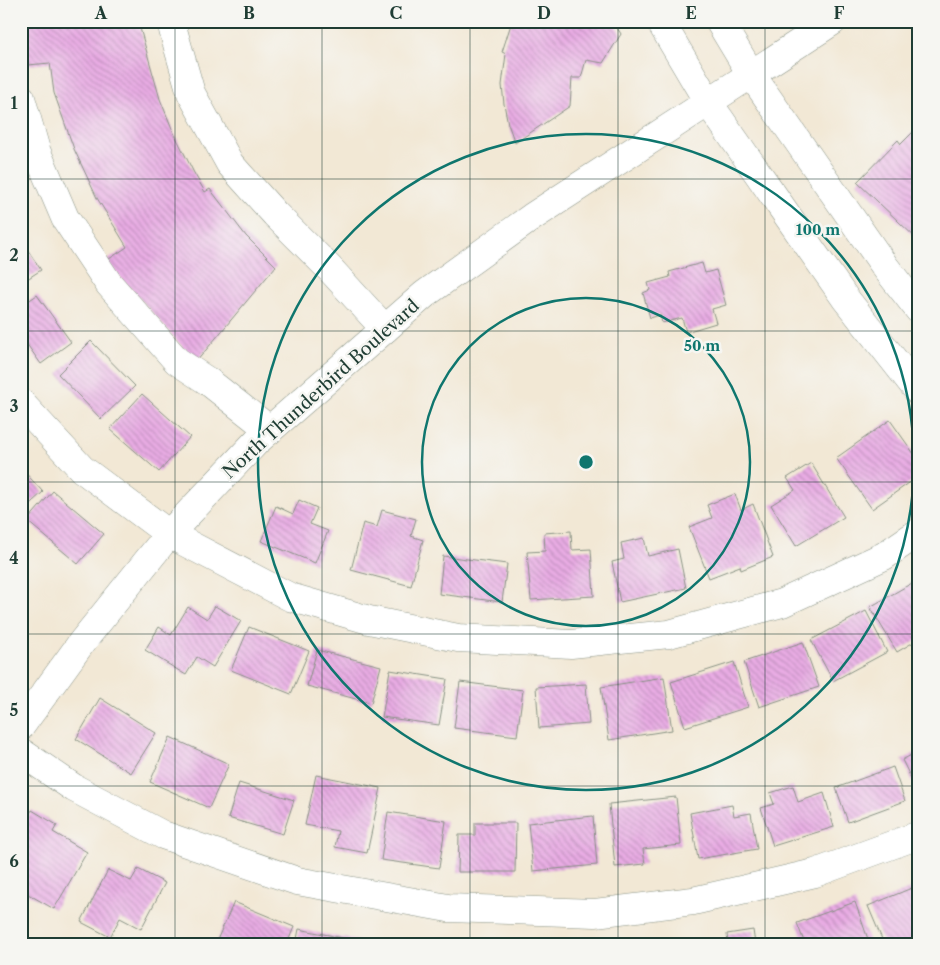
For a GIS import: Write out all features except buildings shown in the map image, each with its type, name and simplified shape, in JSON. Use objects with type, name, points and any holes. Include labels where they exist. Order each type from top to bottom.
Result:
[{"type":"street","points":[[172,21],[191,93],[230,164],[385,329]]},
{"type":"street","points":[[660,21],[708,102],[845,298],[919,392]]},
{"type":"street","points":[[719,21],[751,74],[886,268],[919,310]]},
{"type":"street","name":"North Thunderbird Boulevard","points":[[21,726],[82,642],[169,534],[257,441],[425,294],[532,217],[833,21]]},
{"type":"street","points":[[21,98],[36,150],[65,218],[109,284],[177,361],[209,382],[270,430]]},
{"type":"street","points":[[21,403],[82,469],[169,534],[290,597],[369,620],[458,638],[571,644],[669,634],[782,603],[884,556],[919,532]]},
{"type":"street","points":[[21,752],[74,788],[163,835],[297,881],[448,908],[596,913],[693,901],[815,873],[919,835]]}]
